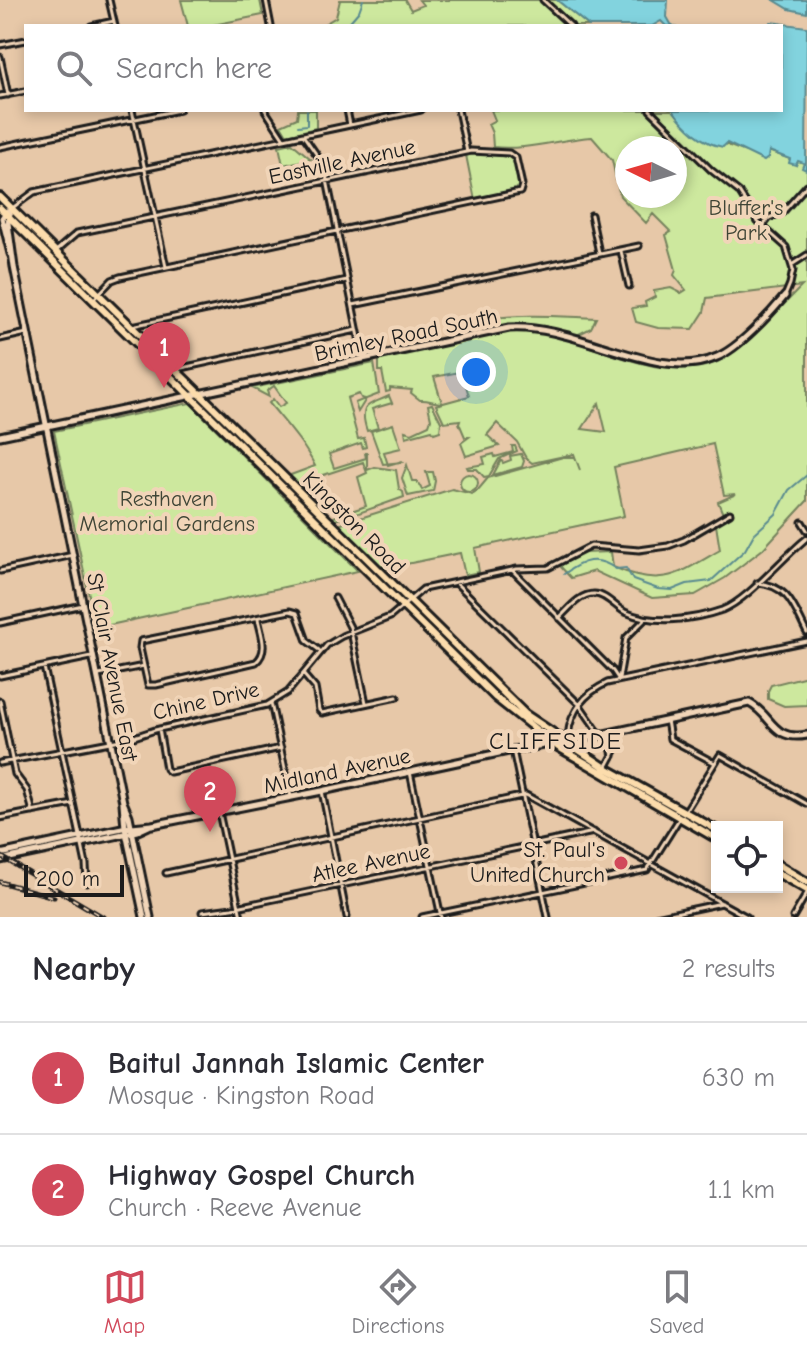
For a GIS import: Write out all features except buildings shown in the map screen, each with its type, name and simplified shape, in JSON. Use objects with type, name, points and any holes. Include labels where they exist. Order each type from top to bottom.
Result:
[{"type":"main road","name":"Kingston Road","points":[[0,197],[6,212],[199,395],[496,698],[552,742],[682,815],[711,827]]},
{"type":"main road","name":"Kingston Road","points":[[6,212],[55,252],[189,397],[525,714],[711,835]]},
{"type":"main road","name":"St Clair Avenue East","points":[[6,212],[2,218],[8,249],[12,255],[147,917]]},
{"type":"main road","name":"Brimley Road South","points":[[0,436],[521,327],[549,330],[649,360],[695,363],[725,353],[785,296]]},
{"type":"main road","points":[[751,703],[781,733],[792,737],[807,735]]},
{"type":"main road","name":"Midland Avenue","points":[[0,857],[751,703]]},
{"type":"main road","points":[[531,746],[536,738],[533,729]]},
{"type":"main road","points":[[783,868],[807,882]]},
{"type":"main road","points":[[783,877],[807,892]]},
{"type":"street","points":[[109,0],[114,24]]},
{"type":"street","points":[[266,0],[271,24]]},
{"type":"street","points":[[543,0],[569,24]]},
{"type":"street","points":[[0,45],[24,40]]},
{"type":"street","points":[[0,57],[8,95]]},
{"type":"street","points":[[0,96],[24,91]]},
{"type":"street","points":[[132,112],[166,267]]},
{"type":"street","points":[[0,147],[170,112]]},
{"type":"street","points":[[266,112],[284,139]]},
{"type":"street","points":[[347,112],[350,125]]},
{"type":"street","points":[[6,212],[34,192],[412,112]]},
{"type":"street","points":[[458,112],[467,152]]},
{"type":"street","points":[[652,112],[711,170],[739,192],[763,226],[781,241],[792,264],[791,280],[785,296]]},
{"type":"street","points":[[303,135],[321,161],[327,182],[363,360]]},
{"type":"street","name":"Eastville Avenue","points":[[55,252],[77,233],[467,152],[485,150],[514,155],[522,185],[520,192],[337,231]]},
{"type":"street","points":[[763,226],[769,218],[783,212],[807,185]]},
{"type":"street","points":[[591,215],[599,253]]},
{"type":"street","points":[[95,297],[116,278],[337,231]]},
{"type":"street","points":[[353,305],[639,246]]},
{"type":"street","points":[[621,249],[629,286]]},
{"type":"street","points":[[792,264],[807,255]]},
{"type":"street","points":[[130,327],[347,280]]},
{"type":"street","points":[[173,370],[357,330]]},
{"type":"street","points":[[0,339],[27,333]]},
{"type":"street","name":"Chine Drive","points":[[0,763],[111,741],[271,703],[288,692],[320,651],[334,640],[390,617],[426,588],[512,570],[548,568],[591,546],[639,550],[668,546],[730,513]]},
{"type":"street","points":[[802,522],[807,530]]},
{"type":"street","points":[[559,618],[578,600],[592,594],[605,598],[624,612],[645,619],[671,620],[717,611],[734,604],[807,538]]},
{"type":"street","points":[[0,571],[73,555]]},
{"type":"street","points":[[512,570],[619,680]]},
{"type":"street","points":[[455,582],[579,704],[611,742],[613,756]]},
{"type":"street","points":[[757,583],[773,585],[785,593],[807,633]]},
{"type":"street","points":[[335,598],[351,632],[366,703]]},
{"type":"street","points":[[0,623],[83,605]]},
{"type":"street","points":[[258,619],[263,653],[252,664],[150,686],[146,682],[139,646],[141,641],[258,619],[296,612],[307,641],[320,651]]},
{"type":"street","points":[[619,680],[628,633],[645,619]]},
{"type":"street","points":[[565,739],[579,704],[600,686],[807,641]]},
{"type":"street","points":[[0,676],[95,657]]},
{"type":"street","points":[[99,675],[144,666]]},
{"type":"street","points":[[44,667],[87,883]]},
{"type":"street","points":[[303,674],[315,688],[322,713],[397,697]]},
{"type":"street","points":[[0,701],[12,761],[17,777],[30,797],[33,812]]},
{"type":"street","name":"Midland Avenue","points":[[751,703],[759,701]]},
{"type":"street","points":[[271,703],[291,797]]},
{"type":"street","points":[[666,720],[670,739],[713,762]]},
{"type":"street","points":[[159,729],[166,769],[170,772],[281,748]]},
{"type":"street","points":[[606,768],[616,747],[612,731]]},
{"type":"street","points":[[513,750],[548,917]]},
{"type":"street","points":[[422,917],[647,870],[720,755],[806,802]]},
{"type":"street","points":[[410,772],[441,915]]},
{"type":"street","points":[[322,791],[347,917]]},
{"type":"street","points":[[166,873],[532,797],[747,917]]},
{"type":"street","points":[[0,818],[73,804]]},
{"type":"street","points":[[219,812],[241,917]]},
{"type":"street","name":"Atlee Avenue","points":[[202,912],[239,907],[594,832]]},
{"type":"street","points":[[793,917],[807,892]]},
{"type":"street","points":[[656,917],[722,903]]},
{"type":"green space","points":[[181,0],[260,0],[263,15],[218,24],[187,24]]},
{"type":"green space","points":[[340,0],[405,0],[411,10],[423,5],[419,0],[557,0],[587,24],[324,24],[336,17]]},
{"type":"green space","points":[[298,112],[316,112],[316,128],[287,135],[281,125],[297,118]]},
{"type":"green space","name":"Bluffer's Park","points":[[492,112],[675,112],[690,126],[729,145],[766,157],[768,151],[790,159],[796,165],[798,160],[807,169],[807,501],[763,549],[725,578],[695,595],[652,598],[594,571],[571,578],[560,566],[582,553],[611,552],[613,567],[645,577],[669,576],[720,550],[716,525],[723,514],[718,502],[736,494],[724,495],[713,444],[614,467],[624,516],[475,548],[479,572],[465,575],[460,553],[382,569],[338,525],[452,489],[472,494],[488,478],[563,457],[575,457],[580,470],[574,454],[532,463],[517,442],[497,423],[487,435],[499,446],[466,456],[461,443],[469,437],[465,437],[460,420],[444,422],[436,405],[469,396],[464,379],[470,376],[469,370],[434,377],[442,403],[439,403],[420,400],[411,393],[412,390],[390,388],[386,392],[382,371],[379,371],[379,359],[465,341],[468,332],[474,330],[475,321],[551,316],[596,318],[591,328],[573,337],[572,341],[643,364],[697,368],[715,363],[736,350],[802,286],[707,298],[704,312],[693,329],[658,328],[636,322],[632,308],[646,306],[645,302],[655,297],[654,291],[671,288],[681,293],[686,290],[674,275],[676,270],[666,235],[671,232],[653,214],[646,223],[632,208],[687,208],[687,136],[615,136],[615,174],[612,160],[592,137],[517,147],[493,147],[488,124],[495,120]],"holes":[[[599,403],[606,432],[582,429]]]},
{"type":"green space","points":[[292,143],[311,159],[283,165],[279,146]]},
{"type":"green space","points":[[483,153],[514,158],[519,190],[475,200],[466,155]]},
{"type":"green space","points":[[374,363],[379,394],[366,399],[358,412],[355,403],[365,399],[359,394],[347,398],[358,439],[364,438],[366,447],[363,448],[361,443],[329,454],[334,468],[366,458],[367,453],[367,470],[375,467],[396,470],[399,489],[404,497],[356,514],[352,512],[334,521],[331,518],[366,506],[358,477],[367,473],[363,462],[296,484],[288,476],[315,466],[300,441],[269,403],[273,399],[279,407],[286,403],[274,386],[267,391],[269,397],[252,388]]},
{"type":"green space","points":[[389,396],[392,403],[372,409],[378,428],[367,431],[365,409]]},
{"type":"green space","name":"Resthaven Memorial Gardens","points":[[190,403],[358,571],[96,628],[54,431]]},
{"type":"green space","points":[[432,404],[441,422],[440,431],[406,437],[405,431],[412,433],[429,425],[428,405]]},
{"type":"green space","points":[[393,424],[401,448],[384,452],[388,464],[383,464],[371,431]]},
{"type":"green space","points":[[512,446],[517,451],[499,459],[489,476],[484,477],[477,469],[467,467],[485,464],[483,457],[513,452]]},
{"type":"green space","points":[[521,454],[524,461],[522,467],[493,475],[501,460],[503,463],[511,460],[510,456]]},
{"type":"green space","points":[[407,465],[412,481],[417,481],[422,490],[430,486],[426,472],[433,472],[433,491],[408,496],[402,478]]},
{"type":"green space","points":[[465,474],[473,474],[478,483],[476,490],[465,492],[460,487],[460,479]]},
{"type":"green space","points":[[807,676],[807,705],[784,706],[768,699],[771,685]]},
{"type":"water","points":[[557,0],[668,0],[667,17],[671,24],[661,21],[656,24],[587,24]]},
{"type":"water","points":[[774,0],[807,0],[807,13],[789,9]]},
{"type":"water","points":[[771,22],[807,27],[806,170],[802,168],[804,163],[789,163],[790,159],[769,151],[764,161],[727,143],[723,147],[708,142],[688,128],[675,112],[783,112],[783,24]]},
{"type":"waterway","points":[[348,24],[359,11],[363,0]]},
{"type":"waterway","points":[[298,126],[307,125],[307,112]]},
{"type":"waterway","points":[[564,574],[577,565],[596,561],[616,569],[626,568],[633,580],[658,589],[672,590],[687,584],[711,581],[745,550],[754,534],[776,514],[789,490],[807,475]]},
{"type":"railway","points":[[0,856],[103,917]]},
{"type":"railway","points":[[0,882],[54,897]]},
{"type":"place","name":"Baitul Jannah Islamic Center","points":[[164,388]]},
{"type":"place","name":"Highway Gospel Church","points":[[210,832]]},
{"type":"place","name":"St. Paul's United Church","points":[[621,863]]},
{"type":"district","name":"CLIFFSIDE","points":[[556,741]]}]
